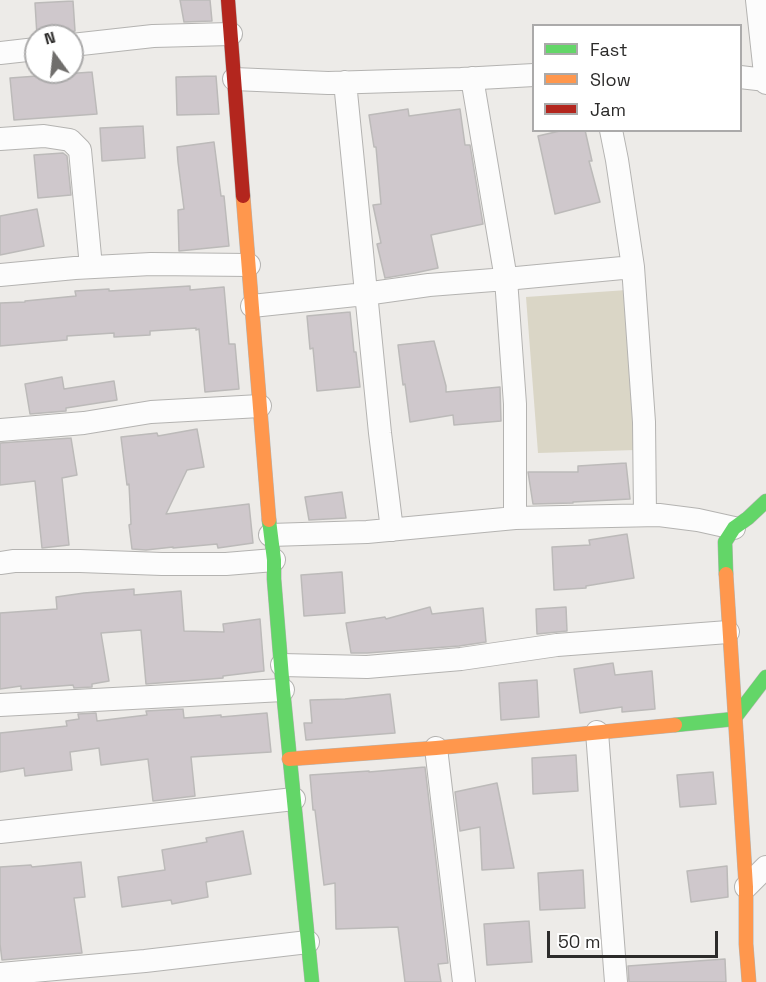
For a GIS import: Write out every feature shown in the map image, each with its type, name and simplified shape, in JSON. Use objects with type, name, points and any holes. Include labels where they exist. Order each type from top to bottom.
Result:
[{"type":"street","points":[[228,0],[283,690],[312,982]]},
{"type":"street","points":[[742,77],[766,81],[757,0]]},
{"type":"street","points":[[84,44],[153,36],[231,34]]},
{"type":"street","points":[[0,53],[24,50]]},
{"type":"street","points":[[234,79],[328,83],[532,75]]},
{"type":"street","points":[[472,78],[506,279],[514,404],[515,518]]},
{"type":"street","points":[[345,82],[365,294],[392,530]]},
{"type":"street","points":[[611,132],[633,267],[644,422],[645,515]]},
{"type":"street","points":[[0,139],[44,136],[70,140],[80,150],[91,267]]},
{"type":"street","points":[[0,275],[151,264],[249,265]]},
{"type":"street","points":[[252,306],[429,285],[633,267]]},
{"type":"street","points":[[0,430],[84,423],[151,412],[260,406]]},
{"type":"street","points":[[749,982],[746,888],[725,542],[734,528],[766,501]]},
{"type":"street","points":[[270,535],[367,532],[515,518],[645,515],[688,519],[734,528]]},
{"type":"street","points":[[0,563],[80,561],[226,564],[274,560]]},
{"type":"street","points":[[282,665],[367,667],[461,659],[557,645],[729,633]]},
{"type":"street","points":[[289,759],[436,748],[734,719],[766,677]]},
{"type":"street","points":[[0,705],[283,690]]},
{"type":"street","points":[[597,732],[616,982]]},
{"type":"street","points":[[436,748],[464,982]]},
{"type":"street","points":[[0,832],[294,799]]},
{"type":"street","points":[[746,888],[766,867]]},
{"type":"street","points":[[0,974],[146,961],[309,942]]},
{"type":"shaded area","points":[[627,290],[636,450],[538,453],[526,297]]},
{"type":"building","points":[[180,0],[210,0],[212,21],[184,22]]},
{"type":"building","points":[[73,1],[75,24],[36,24],[35,3]]},
{"type":"building","points":[[92,72],[97,114],[14,120],[10,78],[24,77],[24,84],[84,84],[84,73]]},
{"type":"building","points":[[216,76],[219,114],[177,115],[176,77]]},
{"type":"building","points":[[408,109],[409,116],[460,109],[465,145],[470,145],[483,224],[431,235],[438,268],[385,278],[377,244],[381,243],[373,205],[381,204],[376,147],[374,147],[369,115]]},
{"type":"building","points":[[143,126],[145,158],[102,161],[100,128]]},
{"type":"building","points":[[555,132],[585,132],[592,161],[589,161],[600,202],[555,214],[538,136]]},
{"type":"building","points":[[214,142],[221,196],[224,196],[229,246],[179,251],[178,210],[184,209],[177,147]]},
{"type":"building","points":[[63,153],[67,156],[71,195],[38,198],[34,155]]},
{"type":"building","points":[[37,209],[44,246],[0,255],[0,216]]},
{"type":"building","points":[[190,286],[190,290],[224,287],[229,344],[235,344],[239,389],[205,392],[199,329],[196,330],[196,328],[150,331],[150,335],[114,337],[114,333],[67,336],[67,340],[0,346],[0,303],[76,296],[75,291]]},
{"type":"building","points":[[350,312],[360,387],[317,391],[307,316]]},
{"type":"building","points":[[434,341],[446,392],[500,387],[501,421],[454,425],[453,415],[410,422],[398,345]]},
{"type":"building","points":[[62,377],[64,389],[114,381],[117,400],[66,408],[66,411],[30,414],[25,384]]},
{"type":"building","points":[[197,429],[204,467],[187,470],[166,514],[249,504],[253,543],[218,548],[217,544],[146,550],[132,549],[129,525],[131,524],[129,484],[127,485],[121,437],[157,433],[158,436]]},
{"type":"building","points":[[71,438],[77,475],[62,478],[69,545],[42,548],[35,481],[0,485],[0,443]]},
{"type":"building","points":[[626,463],[630,499],[533,504],[528,472],[578,472],[578,466]]},
{"type":"building","points":[[342,492],[346,518],[309,520],[305,497]]},
{"type":"building","points":[[627,534],[634,578],[586,586],[586,588],[554,590],[552,547],[590,545],[589,540]]},
{"type":"building","points":[[342,572],[345,613],[304,616],[301,575]]},
{"type":"building","points":[[134,589],[134,595],[181,591],[184,631],[224,632],[223,624],[260,619],[264,671],[223,676],[223,678],[146,684],[141,630],[101,633],[109,681],[92,684],[92,687],[74,688],[73,685],[21,689],[21,686],[0,689],[0,613],[57,609],[56,597]]},
{"type":"building","points":[[430,607],[432,614],[483,608],[486,642],[351,653],[346,623],[385,617],[386,619]]},
{"type":"building","points":[[566,607],[567,631],[537,634],[536,609]]},
{"type":"building","points":[[613,663],[615,675],[652,671],[655,709],[622,712],[622,707],[580,713],[574,669]]},
{"type":"building","points":[[537,680],[539,717],[501,720],[499,683]]},
{"type":"building","points":[[390,694],[395,733],[306,740],[304,723],[312,723],[310,700]]},
{"type":"building","points":[[183,709],[184,718],[267,713],[271,752],[191,757],[195,796],[153,801],[148,759],[101,765],[99,748],[70,752],[72,770],[25,776],[24,768],[0,772],[0,733],[67,726],[66,721],[79,719],[78,714],[96,713],[97,721],[147,715],[146,711]]},
{"type":"building","points":[[576,755],[578,791],[533,794],[532,758]]},
{"type":"building","points":[[425,767],[448,963],[438,964],[441,982],[405,982],[398,927],[336,929],[335,883],[324,885],[310,775]]},
{"type":"building","points":[[713,772],[716,804],[680,807],[677,775]]},
{"type":"building","points":[[497,783],[514,868],[482,870],[480,827],[460,831],[455,792]]},
{"type":"building","points":[[243,831],[251,874],[206,882],[208,897],[172,904],[171,900],[122,907],[118,877],[165,870],[162,850],[207,842],[206,838]]},
{"type":"building","points":[[81,862],[85,897],[74,898],[82,953],[2,960],[0,867],[31,865],[32,867]]},
{"type":"building","points":[[727,866],[728,897],[691,902],[687,871]]},
{"type":"building","points":[[583,870],[585,908],[540,910],[538,873]]},
{"type":"building","points":[[529,921],[532,962],[487,965],[484,924]]},
{"type":"building","points":[[725,959],[726,982],[629,982],[628,966]]},
{"type":"traffic: fast","points":[[726,574],[725,542],[734,528],[766,501]]},
{"type":"traffic: fast","points":[[269,520],[283,690],[312,982]]},
{"type":"traffic: fast","points":[[675,725],[734,719],[766,677]]},
{"type":"traffic: slow","points":[[243,196],[269,520]]},
{"type":"traffic: slow","points":[[726,574],[746,887],[749,982]]},
{"type":"traffic: slow","points":[[289,759],[436,748],[675,725]]},
{"type":"traffic: jam","points":[[228,0],[243,196]]}]
